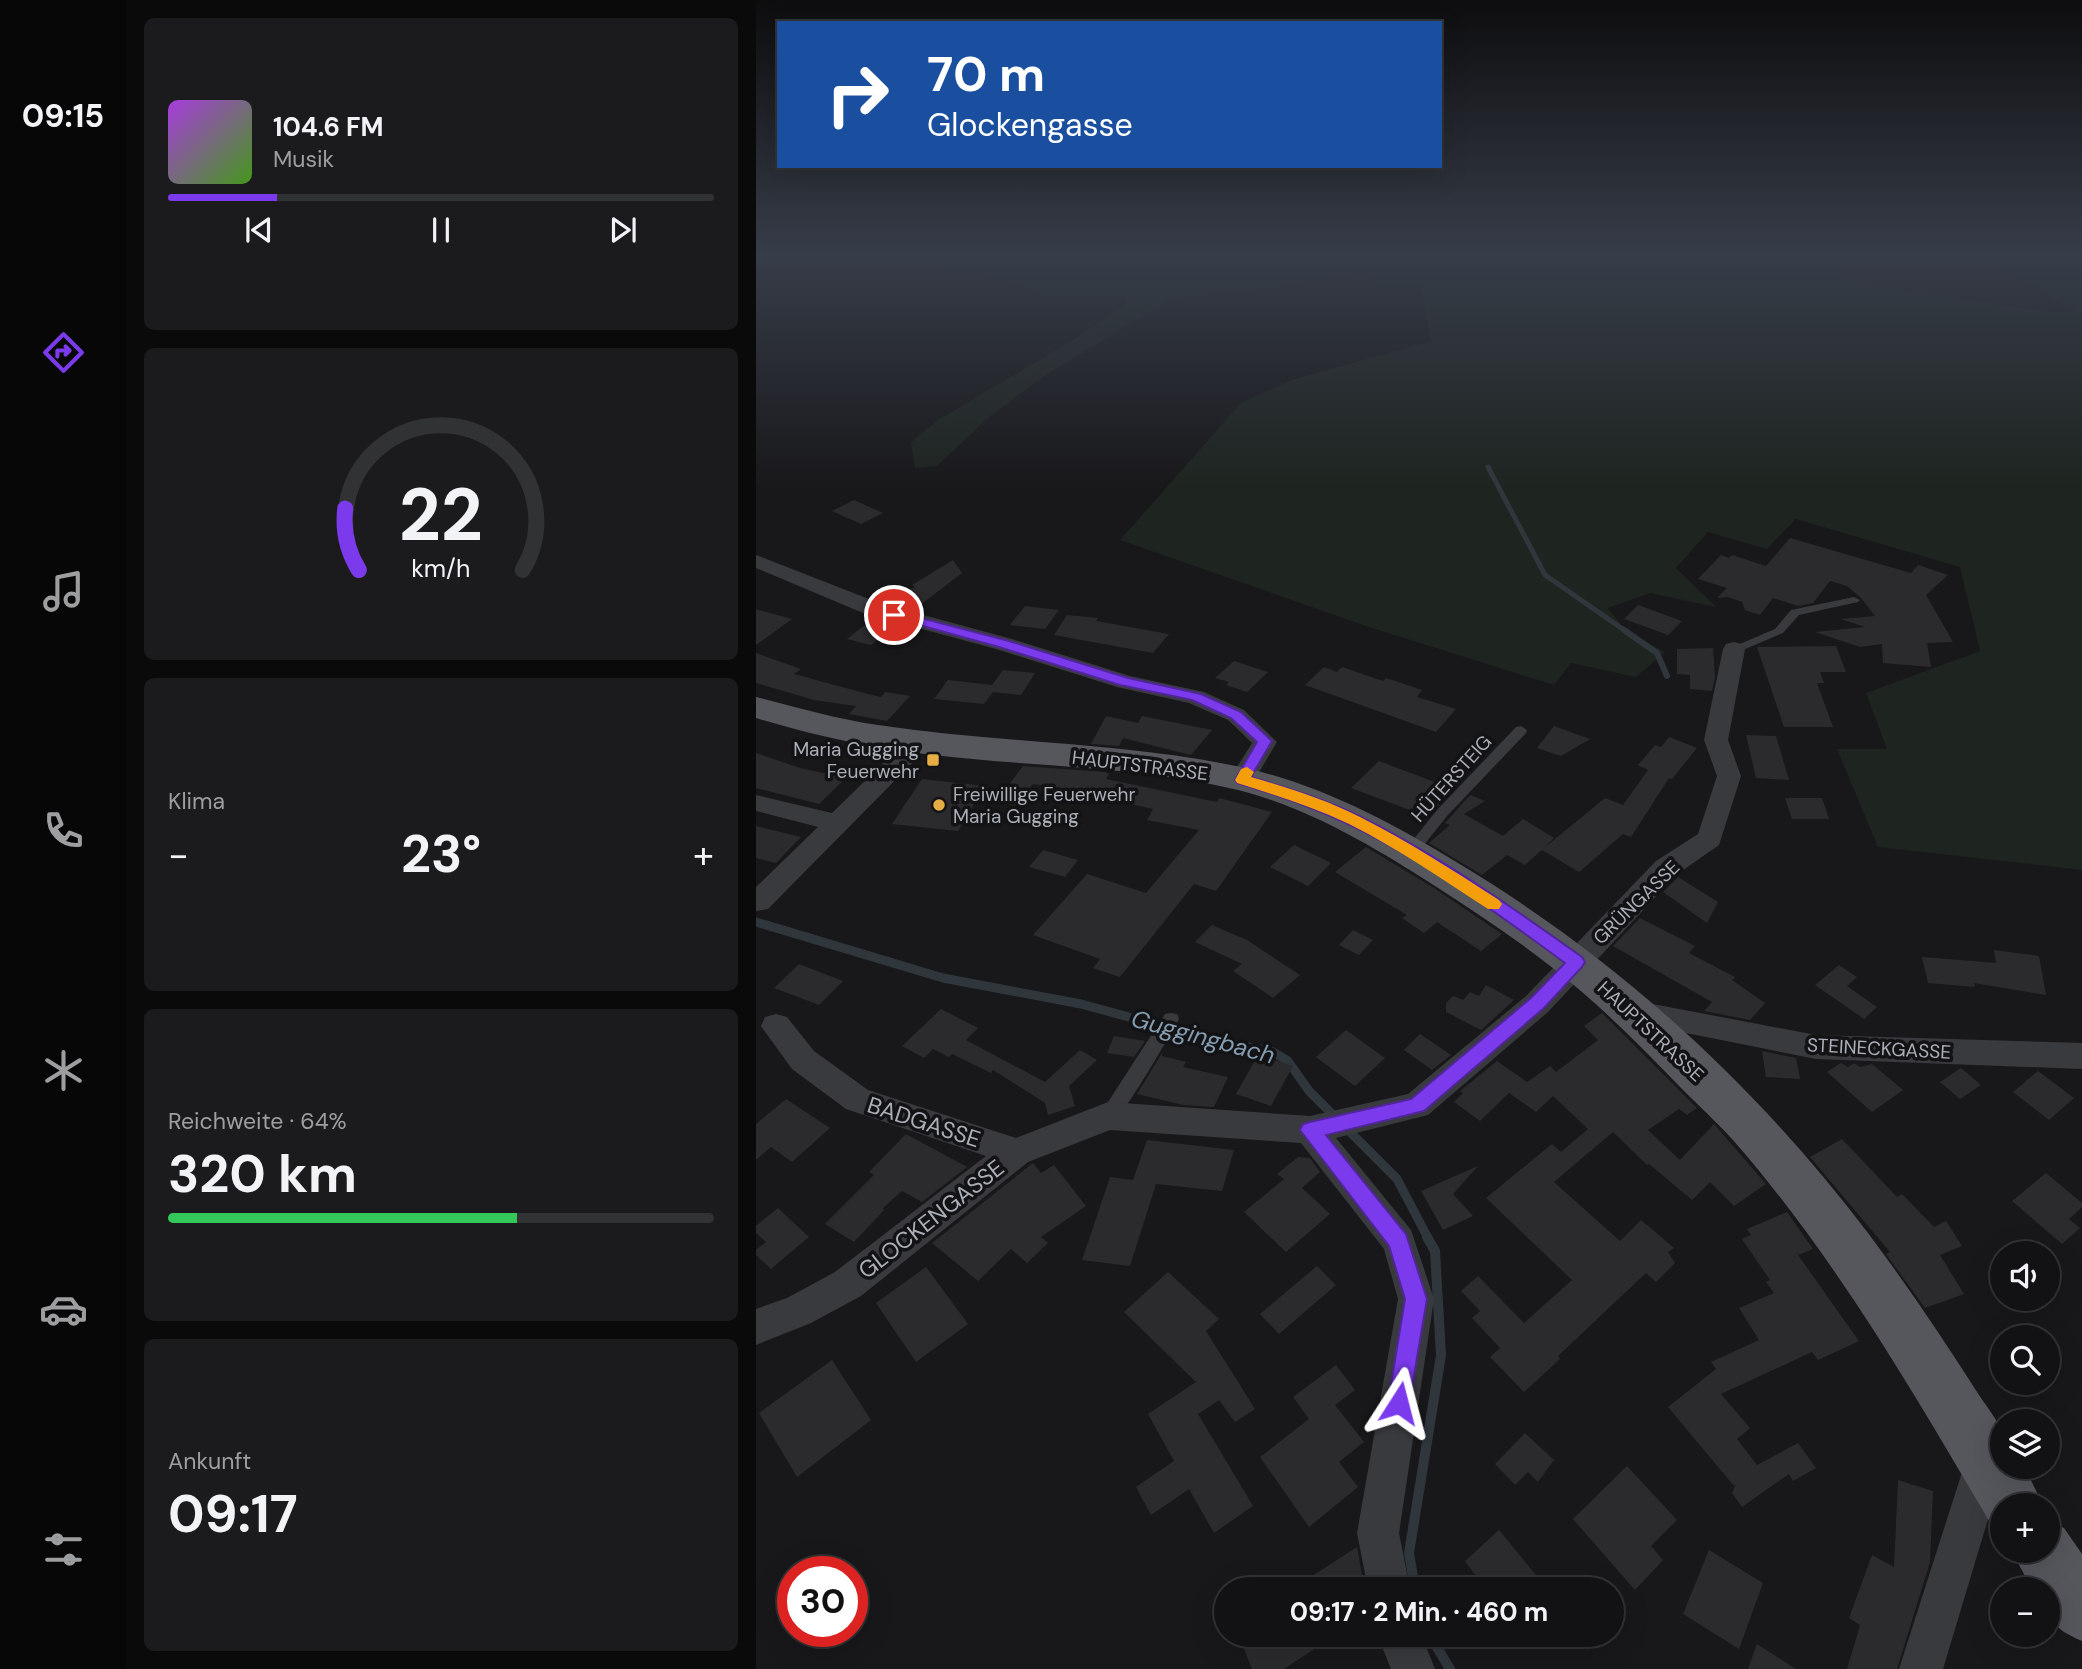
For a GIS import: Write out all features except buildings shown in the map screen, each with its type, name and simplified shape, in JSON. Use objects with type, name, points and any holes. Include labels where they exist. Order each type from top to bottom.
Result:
[{"type":"main road","name":"HAUPTSTRASSE","points":[[756,707],[802,722],[919,742],[1172,766],[1242,780],[1291,794],[1354,820],[1411,852],[1518,920],[1576,962],[1637,1013],[1757,1133],[1854,1255],[2000,1482]]},
{"type":"main road","points":[[2051,1563],[2082,1609]]},
{"type":"street","points":[[756,561],[871,608],[1004,644],[1125,682],[1196,697],[1226,710],[1236,715],[1265,741],[1242,780]]},
{"type":"street","name":"GRÜNGASSE","points":[[1576,962],[1666,868],[1710,839],[1729,776],[1716,740],[1734,649]]},
{"type":"street","points":[[757,903],[919,742]]},
{"type":"street","points":[[756,803],[835,823]]},
{"type":"street","name":"GLOCKENGASSE","points":[[756,1327],[797,1311],[848,1284],[1016,1152],[1069,1133],[1108,1115],[1330,1126],[1417,1105],[1537,1003],[1576,962]]},
{"type":"street","name":"STEINECKGASSE","points":[[1637,1013],[1816,1047],[2082,1056]]},
{"type":"street","name":"BADGASSE","points":[[776,1026],[803,1060],[857,1100],[1016,1152]]},
{"type":"street","points":[[1330,1126],[1399,1241],[1416,1299],[1378,1532],[1387,1577]]},
{"type":"street","points":[[1922,1669],[1963,1527],[2000,1482]]},
{"type":"street","points":[[1404,1647],[1413,1669]]},
{"type":"lane","points":[[1734,649],[1779,631],[1795,612],[1854,600]]},
{"type":"lane","name":"HÜTERSTEIG","points":[[1411,852],[1442,813],[1521,730]]},
{"type":"lane","points":[[1108,1115],[1168,1025]]},
{"type":"shaded area","points":[[1083,333],[1115,333],[1041,378],[988,418],[937,466],[915,468],[911,442],[938,420]]},
{"type":"shaded area","points":[[1430,333],[2082,333],[2082,870],[1878,847],[1837,749],[1887,749],[1866,693],[1980,651],[1960,567],[1796,519],[1767,549],[1708,532],[1676,568],[1716,607],[1650,593],[1608,608],[1626,631],[1665,652],[1636,677],[1571,663],[1554,685],[1369,627],[1120,540],[1241,403],[1292,380],[1431,341]]},
{"type":"waterway","points":[[1488,467],[1545,575],[1627,632]]},
{"type":"waterway","points":[[1624,630],[1657,653],[1667,676]]},
{"type":"waterway","name":"Guggingbach","points":[[756,922],[943,978],[1081,1004],[1225,1043],[1271,1051],[1288,1061],[1309,1091],[1336,1118]]},
{"type":"waterway","name":"Guggingbach","points":[[1347,1129],[1397,1179],[1428,1238]]},
{"type":"waterway","name":"Guggingbach","points":[[1413,1577],[1409,1553],[1441,1355],[1435,1251],[1427,1237]]},
{"type":"waterway","name":"Guggingbach","points":[[1437,1647],[1450,1669]]},
{"type":"slow traffic","points":[[1247,772],[1242,780],[1291,794],[1354,820],[1494,904]]},
{"type":"place","name":"Maria Gugging Feuerwehr","points":[[933,760]]},
{"type":"place","name":"Freiwillige Feuerwehr Maria Gugging","points":[[939,805]]},
{"type":"route","points":[[894,615],[1004,644],[1125,682],[1196,697],[1236,715],[1265,741],[1242,780],[1291,794],[1354,820],[1411,852],[1518,920],[1576,962],[1537,1003],[1417,1105],[1310,1130],[1399,1241],[1416,1299],[1399,1403]]}]
